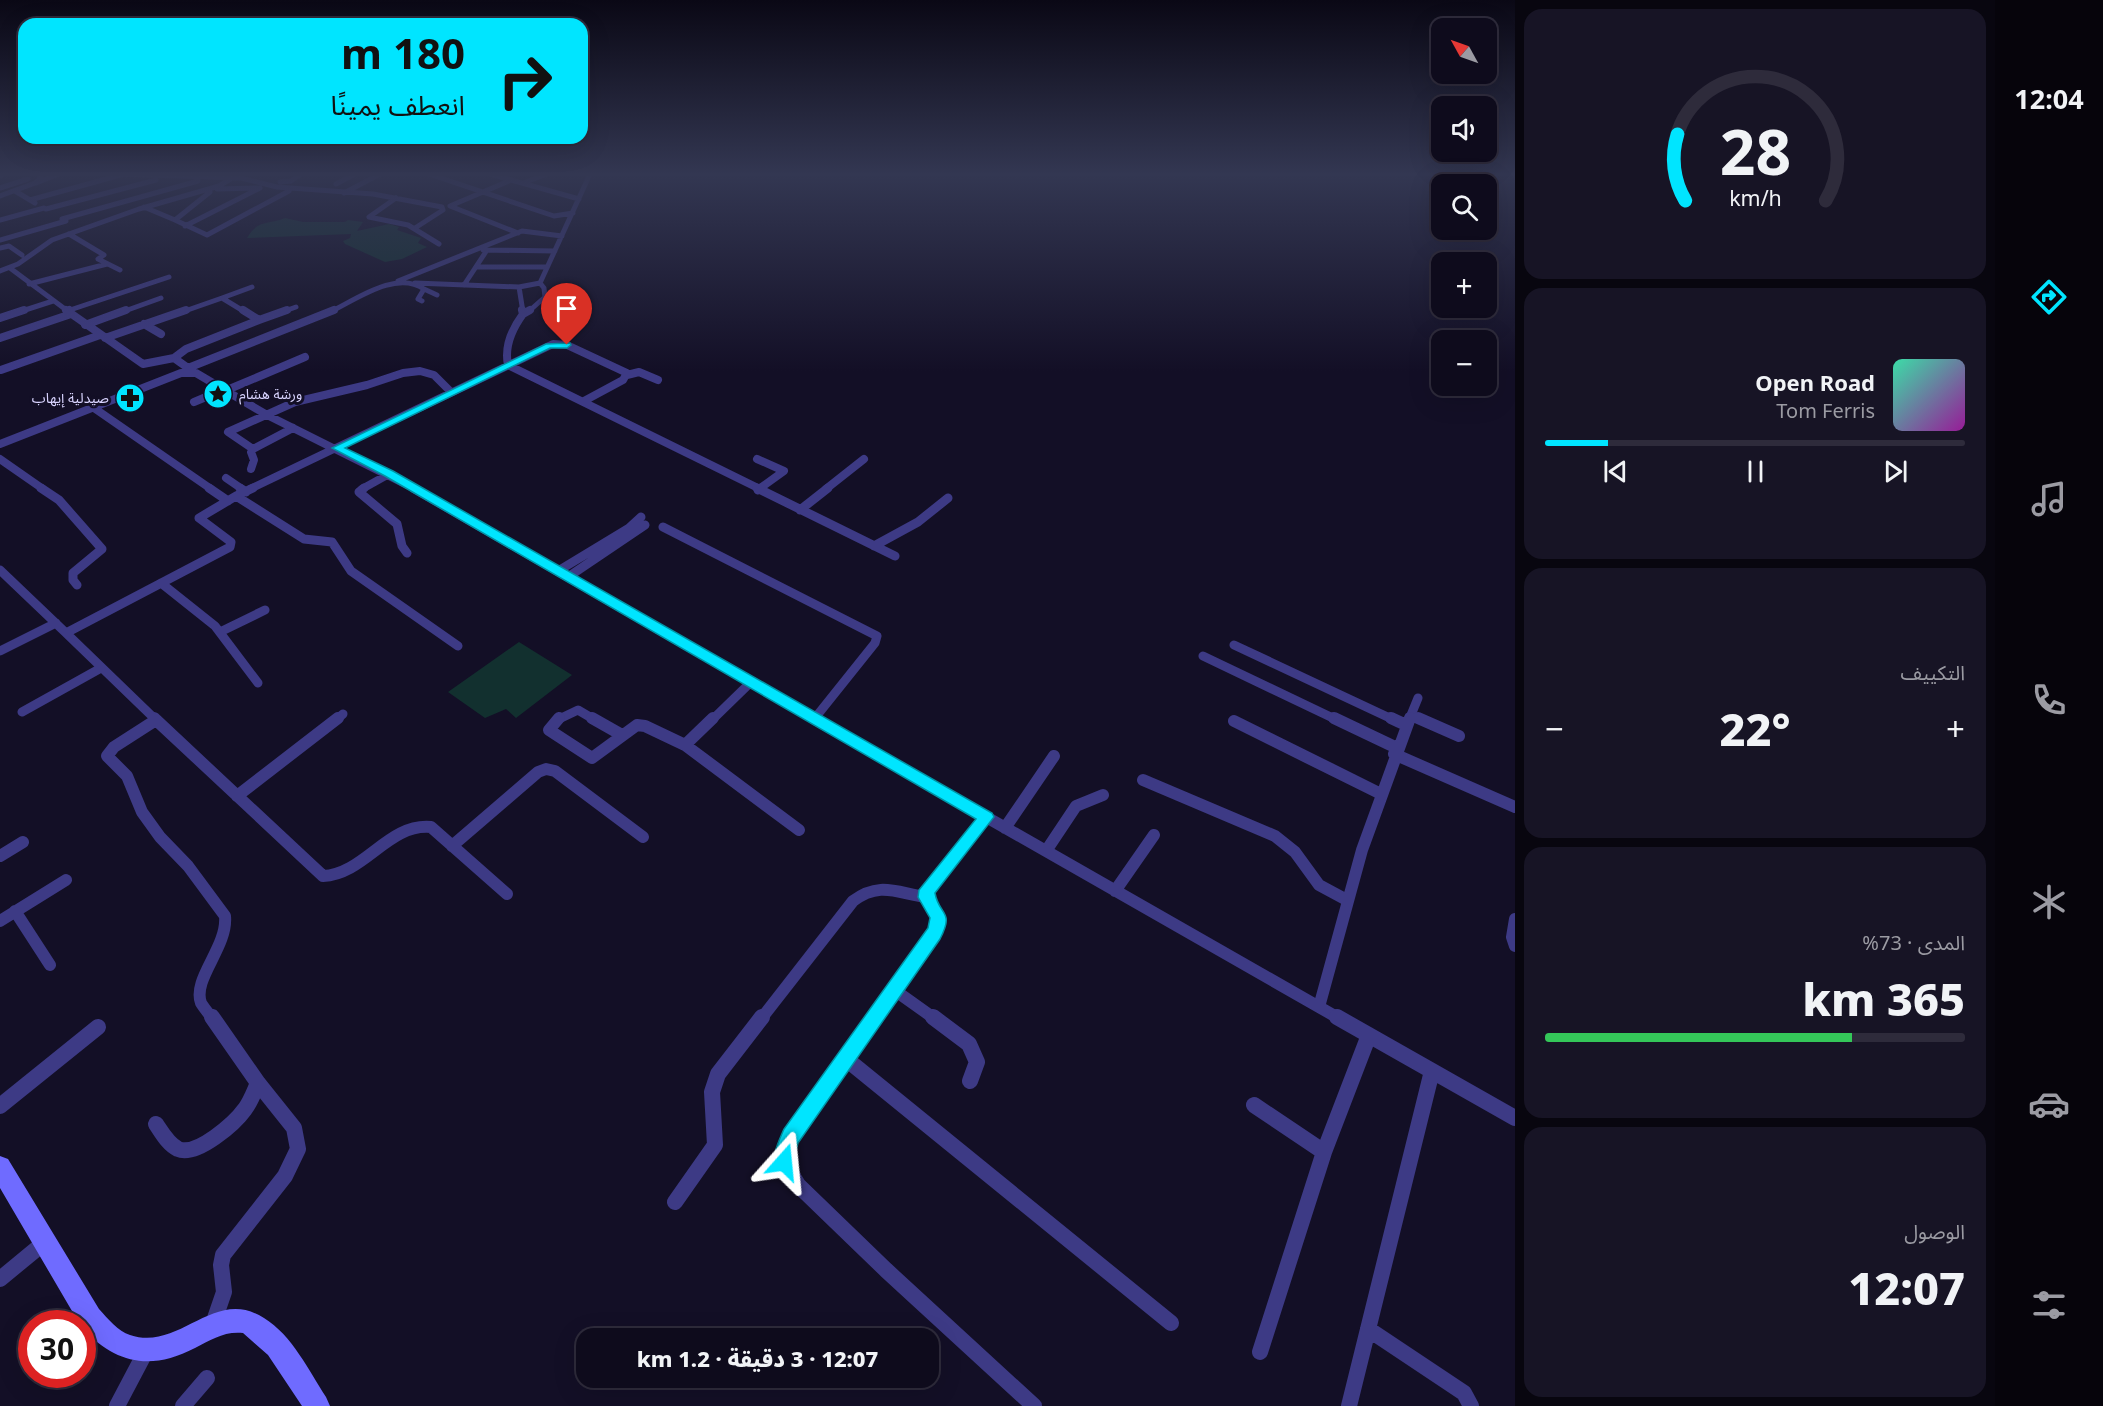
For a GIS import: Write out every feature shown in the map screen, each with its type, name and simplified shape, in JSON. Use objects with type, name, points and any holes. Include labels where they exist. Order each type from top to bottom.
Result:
[{"type":"street","points":[[0,271],[10,268],[53,240]]},
{"type":"street","points":[[78,240],[104,255],[98,258],[120,270]]},
{"type":"street","points":[[432,240],[439,244]]},
{"type":"street","points":[[0,444],[189,370],[501,240]]},
{"type":"street","points":[[540,283],[560,240]]},
{"type":"street","points":[[0,248],[9,246],[22,255]]},
{"type":"street","points":[[476,249],[555,251]]},
{"type":"street","points":[[464,285],[487,250]]},
{"type":"street","points":[[29,284],[107,264]]},
{"type":"street","points":[[476,267],[547,267]]},
{"type":"street","points":[[10,268],[85,325],[142,364],[174,358],[183,350],[296,307]]},
{"type":"street","points":[[0,338],[169,277]]},
{"type":"street","points":[[395,282],[519,287],[540,283]]},
{"type":"street","points":[[415,283],[437,295]]},
{"type":"street","points":[[508,365],[507,346],[514,326],[524,314],[542,303],[546,294],[546,288],[540,283]]},
{"type":"street","points":[[2,370],[252,287]]},
{"type":"street","points":[[519,287],[524,314]]},
{"type":"street","points":[[422,301],[418,299],[424,289]]},
{"type":"street","points":[[85,325],[161,298]]},
{"type":"street","points":[[222,298],[267,324]]},
{"type":"street","points":[[0,318],[53,301]]},
{"type":"street","points":[[144,324],[161,334]]},
{"type":"street","points":[[274,328],[282,332]]},
{"type":"street","points":[[66,633],[232,545],[199,518],[237,496],[549,345],[562,344],[623,370],[627,375]]},
{"type":"street","points":[[194,402],[305,357]]},
{"type":"street","points":[[174,358],[189,370],[267,415],[389,474],[1515,1118]]},
{"type":"street","points":[[508,365],[895,556]]},
{"type":"street","points":[[253,449],[228,432],[295,402],[361,387],[413,371],[434,375],[451,392]]},
{"type":"street","points":[[584,401],[627,375],[639,372],[658,380]]},
{"type":"street","points":[[94,408],[304,539],[332,542],[351,571],[458,646]]},
{"type":"street","points":[[252,470],[254,460],[251,452],[253,449],[293,428]]},
{"type":"street","points":[[0,459],[59,500],[102,549],[73,573],[73,580],[77,585]]},
{"type":"street","points":[[757,459],[784,471],[758,490]]},
{"type":"street","points":[[800,510],[864,459]]},
{"type":"street","points":[[389,474],[367,485],[359,492],[397,524],[400,530],[401,546],[407,554]]},
{"type":"street","points":[[226,478],[237,496]]},
{"type":"street","points":[[874,546],[918,522],[948,498]]},
{"type":"street","points":[[563,574],[643,521]]},
{"type":"street","points":[[663,527],[877,636],[875,643],[815,718]]},
{"type":"street","points":[[0,570],[323,876],[328,877],[343,871],[418,825],[431,827],[507,894]]},
{"type":"street","points":[[0,584],[10,579]]},
{"type":"street","points":[[161,584],[206,617],[258,683]]},
{"type":"street","points":[[220,632],[265,610]]},
{"type":"street","points":[[0,651],[56,623]]},
{"type":"street","points":[[1234,645],[1408,720],[1459,736]]},
{"type":"street","points":[[1203,656],[1515,807]]},
{"type":"street","points":[[22,712],[101,668]]},
{"type":"street","points":[[685,745],[751,682]]},
{"type":"street","points":[[1319,1007],[1345,899],[1379,793],[1418,698]]},
{"type":"street","points":[[622,735],[578,710],[570,711],[551,724],[549,730],[592,759],[633,727],[641,725],[685,745],[799,830]]},
{"type":"street","points":[[237,796],[343,714]]},
{"type":"street","points":[[156,720],[114,747],[108,756],[127,776],[142,812],[160,837],[188,867],[225,916],[227,925],[223,939],[204,974],[199,994],[201,1002],[258,1083],[294,1128],[298,1149],[294,1162],[285,1176],[223,1255],[221,1265],[224,1292],[213,1324]]},
{"type":"street","points":[[1234,721],[1379,793]]},
{"type":"street","points":[[1005,828],[1054,756]]},
{"type":"street","points":[[452,846],[538,772],[546,769],[555,771],[643,837]]},
{"type":"street","points":[[1143,780],[1275,836],[1295,852],[1319,885],[1345,899]]},
{"type":"street","points":[[1046,850],[1076,806],[1103,795]]},
{"type":"street","points":[[987,817],[927,890],[926,897],[939,917],[939,924],[845,1058],[785,1149],[784,1162],[790,1175],[886,1270],[1034,1406]]},
{"type":"street","points":[[1115,891],[1154,835]]},
{"type":"street","points":[[0,856],[23,842]]},
{"type":"street","points":[[0,921],[66,880]]},
{"type":"street","points":[[675,1202],[714,1145],[716,1134],[711,1103],[713,1083],[718,1074],[853,901],[864,891],[873,888],[926,897]]},
{"type":"street","points":[[15,911],[50,965]]},
{"type":"street","points":[[1515,919],[1512,937],[1515,946]]},
{"type":"street","points":[[893,989],[969,1044],[977,1062],[970,1081]]},
{"type":"street","points":[[0,1106],[98,1027]]},
{"type":"street","points":[[1260,1352],[1324,1152],[1369,1035]]},
{"type":"street","points":[[845,1058],[1171,1323]]},
{"type":"street","points":[[1349,1406],[1432,1071]]},
{"type":"street","points":[[156,1124],[172,1145],[180,1150],[190,1150],[220,1132],[239,1117],[248,1105],[258,1083]]},
{"type":"street","points":[[1254,1105],[1324,1152]]},
{"type":"street","points":[[0,1167],[90,1318],[104,1335],[123,1346],[146,1351],[178,1344],[213,1324],[236,1320],[258,1328],[266,1336],[317,1406]]},
{"type":"street","points":[[0,1280],[45,1242]]},
{"type":"street","points":[[1368,1329],[1464,1393],[1471,1406]]},
{"type":"street","points":[[117,1406],[146,1351]]},
{"type":"street","points":[[183,1406],[207,1378]]},
{"type":"green space","points":[[420,240],[418,243],[427,247],[402,259],[385,262],[343,241]]},
{"type":"green space","points":[[519,642],[572,675],[516,718],[506,709],[485,718],[448,692]]},
{"type":"place","name":"ورشة هشام","points":[[218,394]]},
{"type":"place","name":"صيدلية إيهاب","points":[[130,398]]},
{"type":"route","points":[[567,345],[549,345],[337,448],[389,474],[987,817],[927,890],[926,897],[939,917],[939,924],[791,1136],[785,1149],[784,1162]]}]
